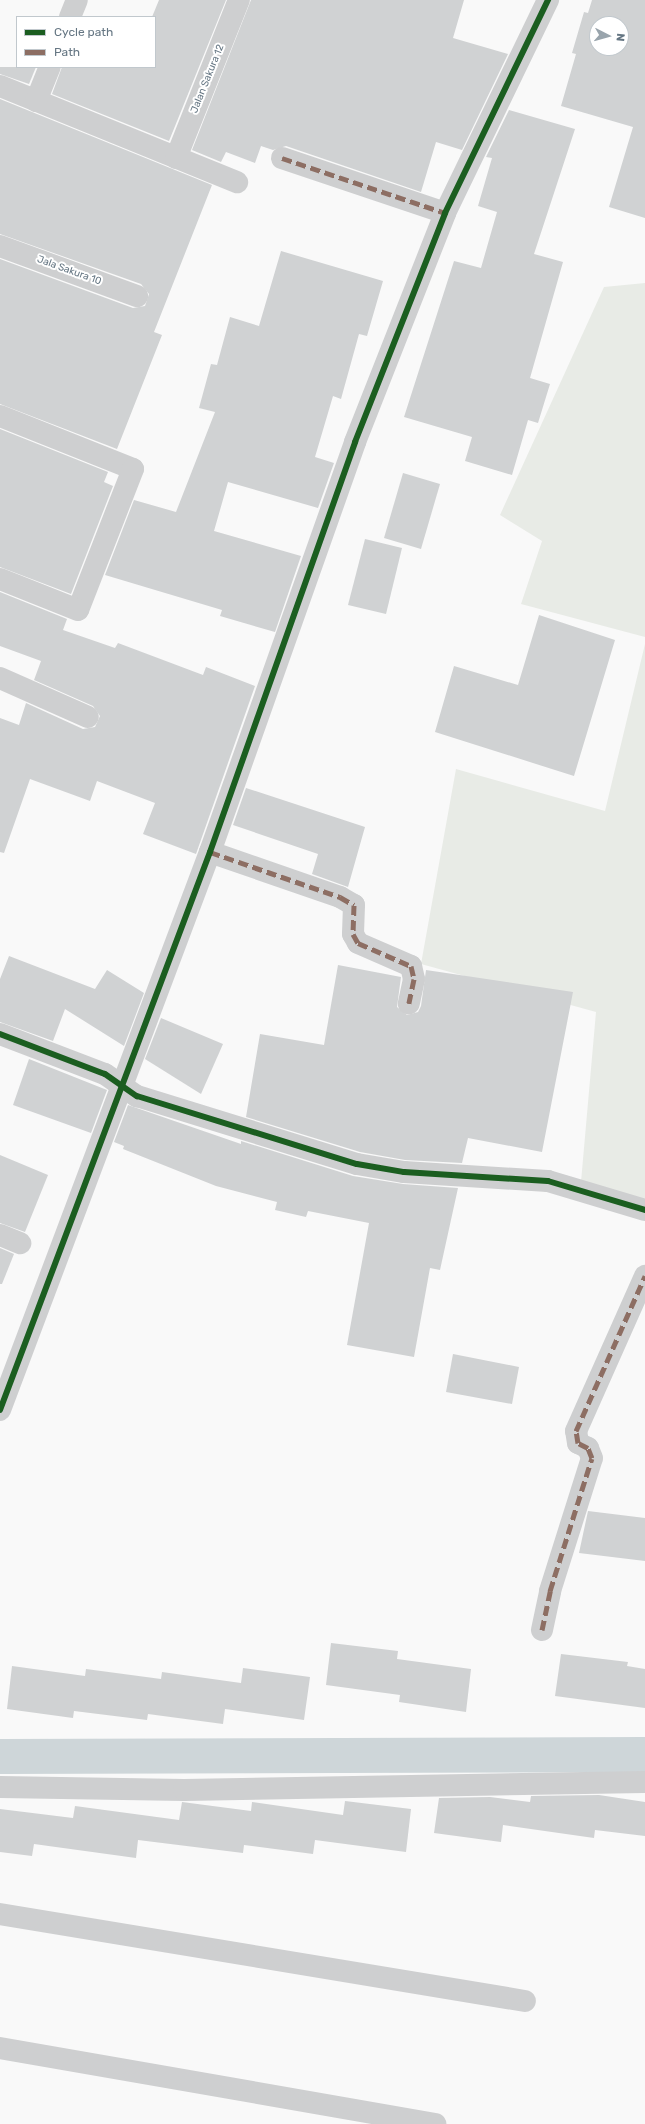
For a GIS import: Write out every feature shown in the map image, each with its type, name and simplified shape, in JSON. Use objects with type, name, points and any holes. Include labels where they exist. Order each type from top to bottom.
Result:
[{"type":"street","points":[[70,16],[77,0]]},
{"type":"street","name":"Jalan Sakura 12","points":[[176,158],[239,0]]},
{"type":"street","points":[[2,1401],[120,1086],[210,852],[310,565],[445,213],[548,0]]},
{"type":"street","points":[[36,101],[50,68]]},
{"type":"street","points":[[0,86],[237,182]]},
{"type":"street","points":[[282,158],[445,213]]},
{"type":"street","name":"Jala Sakura 10","points":[[0,246],[137,296]]},
{"type":"street","points":[[0,416],[132,468],[78,610],[0,579]]},
{"type":"street","points":[[0,678],[88,717]]},
{"type":"street","points":[[210,852],[340,897],[354,905],[352,934],[358,943],[411,966],[414,979],[409,1003]]},
{"type":"street","points":[[0,1034],[105,1074],[120,1086],[137,1096],[357,1164],[404,1172],[548,1181],[645,1210]]},
{"type":"street","points":[[542,1630],[550,1591],[592,1458],[588,1448],[578,1443],[576,1431],[645,1276]]},
{"type":"street","points":[[0,1787],[184,1790],[645,1782]]},
{"type":"street","points":[[0,1914],[525,2001]]},
{"type":"street","points":[[0,2048],[436,2124]]},
{"type":"shaded area","points":[[645,283],[645,637],[521,604],[542,541],[500,515],[604,287]]},
{"type":"shaded area","points":[[645,644],[645,1200],[581,1182],[596,1012],[421,964],[456,769],[605,811]]},
{"type":"building","points":[[159,0],[226,0],[169,141],[52,94],[62,68],[156,68],[156,16],[152,16]]},
{"type":"building","points":[[251,0],[464,0],[453,38],[508,54],[462,150],[436,142],[421,192],[286,146],[273,150],[261,146],[255,163],[226,152],[221,162],[192,150]]},
{"type":"building","points":[[592,0],[645,0],[645,218],[609,207],[633,127],[561,106],[576,54],[572,53],[584,12],[588,13]]},
{"type":"building","points":[[0,67],[36,68],[29,84],[0,74]]},
{"type":"building","points":[[0,99],[212,185],[154,332],[162,335],[117,449],[0,404],[0,259],[133,308],[145,306],[149,294],[141,284],[0,234]]},
{"type":"building","points":[[509,110],[575,129],[534,254],[563,262],[530,378],[550,384],[538,423],[528,420],[512,475],[465,461],[472,437],[404,417],[454,261],[481,268],[497,212],[478,206],[492,158],[486,157]]},
{"type":"building","points":[[281,251],[383,281],[367,336],[359,334],[341,399],[333,396],[315,457],[334,463],[318,508],[228,482],[214,531],[301,556],[275,632],[220,616],[222,610],[105,575],[134,500],[176,512],[215,412],[199,408],[211,364],[217,365],[230,317],[259,326]]},
{"type":"building","points":[[0,429],[108,472],[104,482],[113,486],[71,594],[0,567]]},
{"type":"building","points":[[403,473],[440,484],[421,549],[384,538]]},
{"type":"building","points":[[365,539],[402,548],[386,614],[348,605]]},
{"type":"building","points":[[0,592],[67,619],[63,630],[115,648],[118,643],[203,675],[206,667],[255,686],[196,854],[143,834],[155,803],[97,781],[90,801],[30,779],[4,853],[0,852],[0,718],[19,725],[26,703],[83,729],[95,727],[100,716],[93,706],[34,680],[41,661],[0,646]]},
{"type":"building","points":[[539,615],[615,640],[574,776],[435,732],[454,666],[518,685]]},
{"type":"building","points":[[246,788],[365,827],[348,887],[312,874],[318,854],[233,825]]},
{"type":"building","points":[[9,956],[95,989],[107,970],[144,993],[124,1046],[65,1009],[53,1041],[0,1022],[0,979]]},
{"type":"building","points":[[338,965],[401,977],[397,1007],[407,1015],[418,1012],[421,1006],[426,970],[573,992],[542,1152],[468,1138],[462,1163],[405,1160],[360,1152],[246,1117],[260,1034],[324,1045]]},
{"type":"building","points":[[161,1018],[223,1044],[201,1094],[145,1059]]},
{"type":"building","points":[[29,1059],[107,1090],[91,1133],[13,1105]]},
{"type":"building","points":[[128,1105],[241,1144],[241,1141],[353,1176],[403,1184],[458,1188],[440,1270],[430,1268],[414,1357],[347,1345],[369,1223],[308,1211],[306,1217],[275,1210],[277,1202],[216,1186],[123,1149],[124,1146],[114,1142]]},
{"type":"building","points":[[0,1155],[48,1175],[25,1232],[0,1223]]},
{"type":"building","points":[[0,1248],[14,1254],[2,1284],[0,1284]]},
{"type":"building","points":[[453,1354],[519,1367],[512,1404],[446,1392]]},
{"type":"building","points":[[588,1511],[645,1518],[645,1561],[579,1553]]},
{"type":"building","points":[[331,1643],[398,1651],[397,1659],[471,1669],[466,1712],[399,1702],[400,1695],[326,1685]]},
{"type":"building","points":[[561,1654],[628,1662],[627,1666],[645,1669],[645,1708],[555,1696]]},
{"type":"building","points":[[12,1666],[85,1676],[86,1669],[161,1679],[162,1672],[241,1683],[243,1668],[310,1677],[304,1720],[225,1709],[223,1724],[148,1714],[147,1720],[74,1711],[73,1718],[7,1709]]},
{"type":"building","points":[[599,1795],[645,1802],[645,1836],[595,1830],[594,1838],[503,1825],[501,1842],[434,1833],[439,1798],[490,1797],[530,1802],[531,1796]]},
{"type":"building","points":[[345,1801],[411,1809],[406,1852],[315,1840],[313,1854],[244,1845],[243,1853],[138,1840],[136,1858],[34,1844],[32,1856],[0,1852],[0,1809],[73,1818],[75,1806],[179,1820],[182,1802],[251,1811],[252,1802],[343,1815]]},
{"type":"waterway","points":[[0,1756],[645,1754]]},
{"type":"marked path","points":[[282,158],[445,213]]},
{"type":"marked path","points":[[210,852],[340,897],[354,905],[353,934],[358,943],[411,966],[414,979],[409,1003]]},
{"type":"marked path","points":[[542,1630],[550,1591],[592,1458],[588,1448],[578,1443],[576,1431],[645,1276]]},
{"type":"cycle path","points":[[0,1410],[210,852],[355,442],[445,213],[548,0]]},
{"type":"cycle path","points":[[0,1034],[105,1074],[137,1096],[357,1164],[404,1172],[548,1181],[645,1210]]}]
